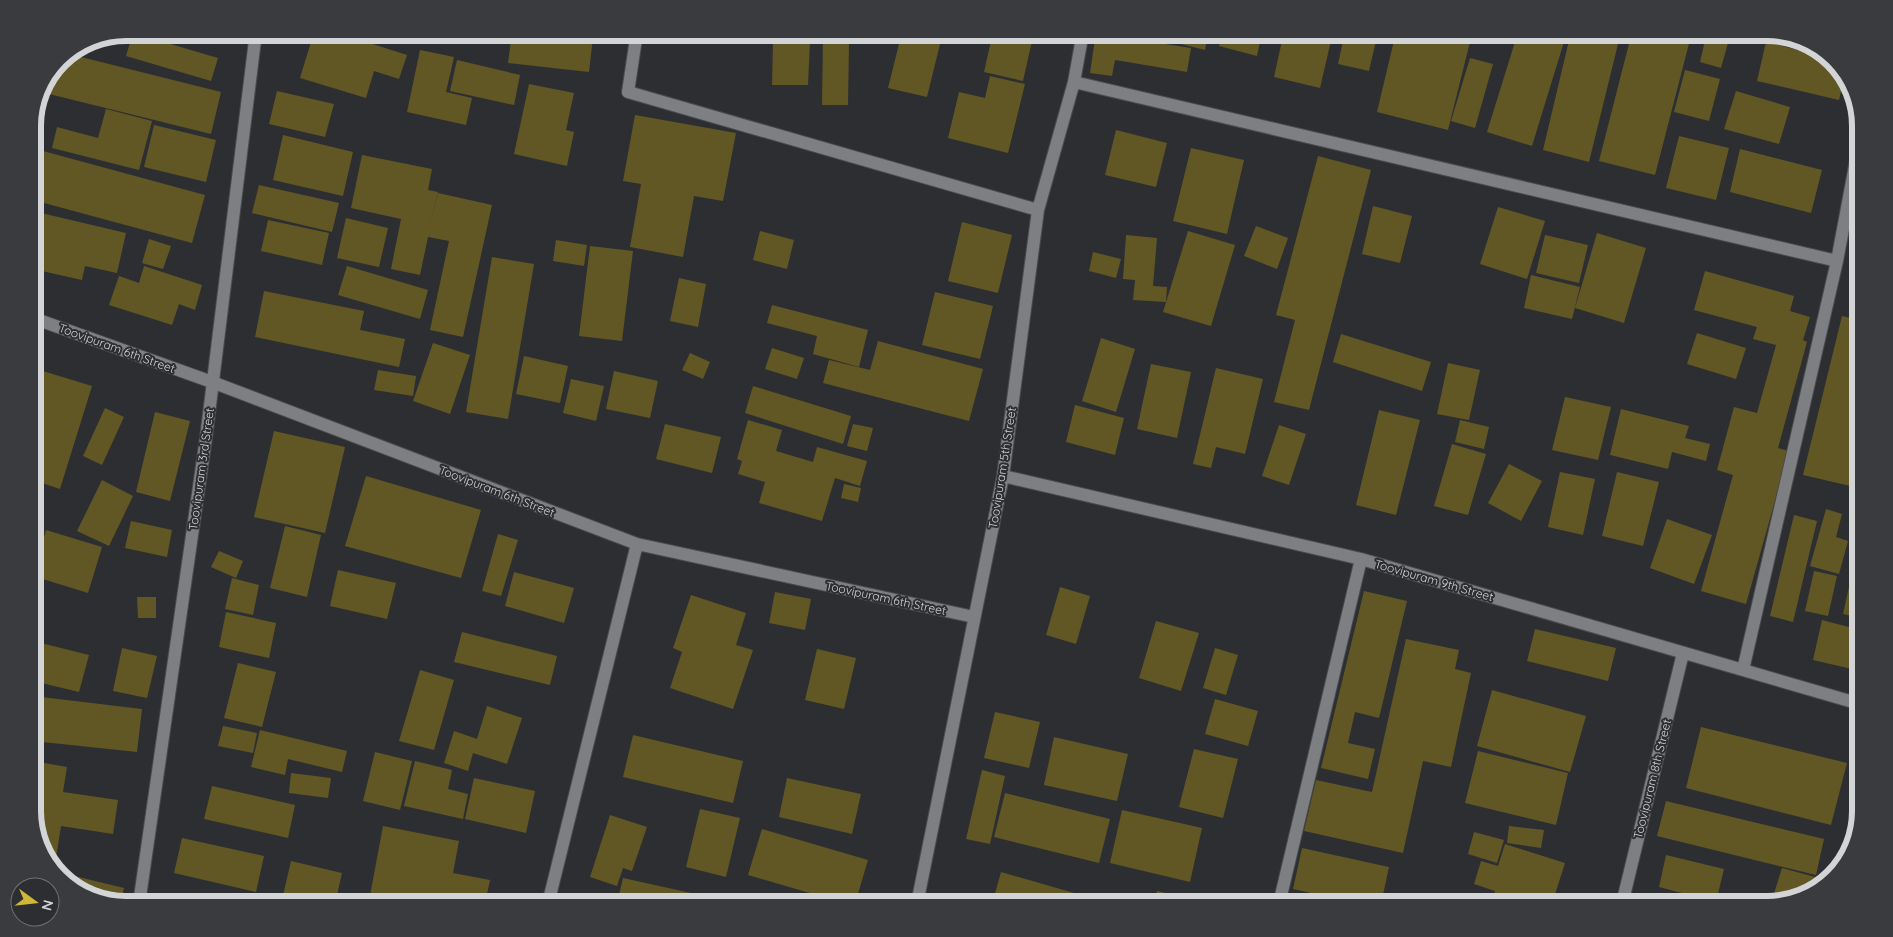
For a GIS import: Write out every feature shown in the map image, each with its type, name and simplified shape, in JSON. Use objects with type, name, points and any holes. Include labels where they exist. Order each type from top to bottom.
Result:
[{"type":"street","name":"Toovipuram 3rd Street","points":[[140,896],[212,382],[255,41]]},
{"type":"street","points":[[636,41],[628,92],[1038,210]]},
{"type":"street","name":"Toovipuram 5th Street","points":[[920,896],[1003,476],[1038,210],[1074,82],[1081,41]]},
{"type":"street","points":[[1074,82],[1837,261]]},
{"type":"street","points":[[1743,670],[1837,261],[1852,181]]},
{"type":"street","name":"Toovipuram 6th Street","points":[[41,321],[212,382],[637,544],[974,617]]},
{"type":"street","name":"Toovipuram 9th Street","points":[[1003,476],[1361,559],[1852,702]]},
{"type":"street","points":[[550,896],[637,544]]},
{"type":"street","points":[[1281,896],[1361,559]]},
{"type":"street","name":"Toovipuram 8th Street","points":[[1624,896],[1683,653]]},
{"type":"building","points":[[131,41],[160,41],[218,58],[211,81],[126,56]]},
{"type":"building","points":[[311,41],[363,41],[407,55],[399,79],[374,71],[366,98],[300,78]]},
{"type":"building","points":[[511,41],[593,41],[589,72],[508,63]]},
{"type":"building","points":[[773,41],[810,41],[808,85],[772,85]]},
{"type":"building","points":[[823,41],[888,41],[888,43],[849,43],[848,105],[822,105]]},
{"type":"building","points":[[900,41],[941,41],[927,97],[888,88]]},
{"type":"building","points":[[991,41],[1032,41],[1023,81],[984,72]]},
{"type":"building","points":[[1095,41],[1146,41],[1191,48],[1187,72],[1115,60],[1112,76],[1090,73]]},
{"type":"building","points":[[1169,41],[1206,41],[1205,50]]},
{"type":"building","points":[[1220,41],[1260,41],[1257,56],[1219,46]]},
{"type":"building","points":[[1282,41],[1331,41],[1320,88],[1274,77]]},
{"type":"building","points":[[1343,41],[1376,41],[1369,71],[1338,64]]},
{"type":"building","points":[[1394,41],[1470,41],[1448,130],[1377,112]]},
{"type":"building","points":[[1515,41],[1564,41],[1532,146],[1487,132]]},
{"type":"building","points":[[1569,41],[1619,41],[1589,162],[1543,150]]},
{"type":"building","points":[[1630,41],[1690,41],[1655,175],[1599,161]]},
{"type":"building","points":[[1705,41],[1728,41],[1721,68],[1700,62]]},
{"type":"building","points":[[1766,42],[1808,52],[1823,62],[1831,70],[1842,87],[1839,100],[1757,81]]},
{"type":"building","points":[[420,50],[454,57],[446,92],[472,98],[466,125],[407,112]]},
{"type":"building","points":[[79,56],[221,92],[211,134],[48,94],[59,75],[70,62]]},
{"type":"building","points":[[1470,58],[1493,64],[1475,128],[1451,121]]},
{"type":"building","points":[[457,60],[520,75],[514,105],[450,91]]},
{"type":"building","points":[[1685,70],[1720,79],[1709,121],[1674,112]]},
{"type":"building","points":[[990,76],[1025,84],[1008,153],[948,138],[959,92],[985,98]]},
{"type":"building","points":[[529,84],[574,93],[566,130],[574,132],[567,166],[514,154]]},
{"type":"building","points":[[277,91],[334,104],[325,137],[269,124]]},
{"type":"building","points":[[1736,91],[1790,107],[1779,144],[1724,129]]},
{"type":"building","points":[[106,109],[152,121],[139,170],[52,148],[57,127],[98,138]]},
{"type":"building","points":[[635,115],[736,133],[723,201],[694,196],[683,257],[630,247],[641,184],[623,181]]},
{"type":"building","points":[[154,125],[216,140],[206,182],[144,167]]},
{"type":"building","points":[[1116,130],[1167,143],[1156,187],[1105,175]]},
{"type":"building","points":[[283,135],[353,152],[343,196],[273,180]]},
{"type":"building","points":[[1679,136],[1729,148],[1716,200],[1666,188]]},
{"type":"building","points":[[1191,148],[1244,160],[1227,234],[1173,221]]},
{"type":"building","points":[[1740,149],[1822,170],[1811,213],[1730,192]]},
{"type":"building","points":[[43,151],[205,195],[192,243],[41,202],[41,159]]},
{"type":"building","points":[[362,155],[432,169],[428,190],[438,192],[430,227],[438,193],[492,205],[463,337],[430,330],[449,241],[428,237],[420,275],[391,269],[401,219],[351,208]]},
{"type":"building","points":[[1318,156],[1371,170],[1309,410],[1274,402],[1295,320],[1276,315]]},
{"type":"building","points":[[259,185],[339,203],[332,232],[252,213]]},
{"type":"building","points":[[1373,206],[1412,216],[1400,263],[1362,254]]},
{"type":"building","points":[[1498,207],[1545,221],[1527,279],[1480,264]]},
{"type":"building","points":[[41,213],[126,233],[117,273],[85,266],[82,280],[41,271]]},
{"type":"building","points":[[346,218],[388,228],[379,267],[337,258]]},
{"type":"building","points":[[268,220],[329,233],[322,265],[261,251]]},
{"type":"building","points":[[962,222],[1012,235],[998,293],[948,281]]},
{"type":"building","points":[[1256,226],[1288,238],[1277,269],[1244,256]]},
{"type":"building","points":[[760,231],[794,240],[787,269],[753,260]]},
{"type":"building","points":[[1188,231],[1235,245],[1211,326],[1163,312]]},
{"type":"building","points":[[1597,233],[1646,248],[1624,323],[1575,308]]},
{"type":"building","points":[[1126,235],[1157,238],[1153,286],[1167,287],[1166,302],[1133,300],[1135,280],[1123,279]]},
{"type":"building","points":[[1545,235],[1588,245],[1579,283],[1536,273]]},
{"type":"building","points":[[149,239],[171,246],[163,269],[142,263]]},
{"type":"building","points":[[556,240],[587,245],[584,266],[553,261]]},
{"type":"building","points":[[590,246],[633,251],[622,341],[579,336]]},
{"type":"building","points":[[1093,252],[1121,259],[1116,278],[1089,271]]},
{"type":"building","points":[[492,257],[534,264],[508,419],[466,412]]},
{"type":"building","points":[[144,266],[202,285],[195,310],[179,304],[172,325],[109,305],[119,276],[139,283]]},
{"type":"building","points":[[347,266],[428,290],[420,319],[338,295]]},
{"type":"building","points":[[1705,271],[1794,296],[1790,311],[1810,317],[1803,340],[1807,342],[1778,448],[1789,451],[1746,604],[1701,591],[1733,475],[1717,470],[1734,407],[1757,413],[1776,345],[1753,339],[1757,327],[1694,310]]},
{"type":"building","points":[[1531,275],[1580,287],[1572,319],[1524,308]]},
{"type":"building","points":[[679,278],[706,284],[698,327],[670,321]]},
{"type":"building","points":[[264,291],[364,311],[360,330],[405,339],[399,367],[255,337]]},
{"type":"building","points":[[935,292],[993,306],[980,359],[922,345]]},
{"type":"building","points":[[772,305],[868,330],[859,367],[813,354],[817,336],[767,323]]},
{"type":"building","points":[[1842,316],[1852,318],[1852,486],[1803,475]]},
{"type":"building","points":[[1697,333],[1746,348],[1736,379],[1687,364]]},
{"type":"building","points":[[1341,334],[1431,362],[1422,391],[1333,362]]},
{"type":"building","points":[[1101,338],[1135,349],[1116,412],[1082,401]]},
{"type":"building","points":[[878,341],[983,369],[969,421],[823,383],[829,360],[870,370]]},
{"type":"building","points":[[433,343],[470,355],[450,414],[413,401]]},
{"type":"building","points":[[772,348],[804,358],[797,379],[765,369]]},
{"type":"building","points":[[690,353],[710,362],[703,379],[682,370]]},
{"type":"building","points":[[524,356],[568,366],[560,403],[516,394]]},
{"type":"building","points":[[1448,363],[1480,370],[1469,420],[1437,414]]},
{"type":"building","points":[[1151,364],[1191,372],[1177,438],[1137,429]]},
{"type":"building","points":[[1216,368],[1263,379],[1245,454],[1216,447],[1211,468],[1193,464]]},
{"type":"building","points":[[41,370],[92,386],[60,489],[41,483]]},
{"type":"building","points":[[378,370],[416,376],[413,396],[374,390]]},
{"type":"building","points":[[614,371],[658,381],[650,418],[606,409]]},
{"type":"building","points":[[571,379],[604,386],[596,421],[563,413]]},
{"type":"building","points":[[753,386],[851,416],[843,444],[745,413]]},
{"type":"building","points":[[1565,397],[1611,407],[1598,460],[1552,450]]},
{"type":"building","points":[[1075,405],[1124,418],[1115,455],[1066,442]]},
{"type":"building","points":[[105,408],[124,417],[102,465],[83,456]]},
{"type":"building","points":[[1621,409],[1689,426],[1685,438],[1710,444],[1706,461],[1672,452],[1668,469],[1610,455]]},
{"type":"building","points":[[1379,410],[1420,420],[1396,515],[1356,505]]},
{"type":"building","points":[[155,412],[190,421],[170,501],[136,492]]},
{"type":"building","points":[[748,420],[782,430],[776,451],[813,462],[817,447],[867,461],[860,486],[835,478],[822,521],[759,503],[765,482],[738,474],[742,461],[737,459]]},
{"type":"building","points":[[1460,420],[1489,427],[1484,449],[1455,442]]},
{"type":"building","points":[[665,424],[721,437],[712,473],[656,459]]},
{"type":"building","points":[[853,424],[873,428],[867,451],[847,446]]},
{"type":"building","points":[[1279,425],[1306,434],[1289,485],[1262,476]]},
{"type":"building","points":[[274,431],[345,447],[325,533],[254,517]]},
{"type":"building","points":[[1452,444],[1486,454],[1468,515],[1434,506]]},
{"type":"building","points":[[1509,464],[1542,481],[1521,521],[1488,503]]},
{"type":"building","points":[[1560,472],[1595,479],[1583,535],[1548,527]]},
{"type":"building","points":[[1617,472],[1659,482],[1643,546],[1602,536]]},
{"type":"building","points":[[366,476],[481,510],[461,578],[345,546]]},
{"type":"building","points":[[102,480],[133,496],[109,546],[77,531]]},
{"type":"building","points":[[844,484],[861,488],[858,502],[841,498]]},
{"type":"building","points":[[1826,509],[1842,514],[1836,537],[1848,541],[1839,574],[1810,566]]},
{"type":"building","points":[[1794,515],[1817,521],[1793,622],[1770,616]]},
{"type":"building","points":[[1667,519],[1712,535],[1694,584],[1650,568]]},
{"type":"building","points":[[131,521],[172,530],[167,557],[125,548]]},
{"type":"building","points":[[285,526],[321,535],[307,597],[270,588]]},
{"type":"building","points":[[46,530],[102,547],[88,593],[41,578],[41,548]]},
{"type":"building","points":[[498,534],[518,540],[501,596],[482,591]]},
{"type":"building","points":[[219,551],[243,561],[236,578],[211,567]]},
{"type":"building","points":[[338,570],[396,583],[387,619],[330,606]]},
{"type":"building","points":[[1814,571],[1837,576],[1828,616],[1805,611]]},
{"type":"building","points":[[514,572],[574,588],[564,623],[505,606]]},
{"type":"building","points":[[1852,573],[1852,616],[1843,614]]},
{"type":"building","points":[[232,578],[259,585],[253,615],[225,609]]},
{"type":"building","points":[[1060,587],[1090,596],[1076,644],[1046,635]]},
{"type":"building","points":[[1364,591],[1407,601],[1379,718],[1355,712],[1348,743],[1375,749],[1368,779],[1321,768]]},
{"type":"building","points":[[775,592],[811,599],[805,630],[769,623]]},
{"type":"building","points":[[691,595],[746,613],[736,645],[753,650],[733,709],[670,688],[682,652],[673,648]]},
{"type":"building","points":[[137,597],[156,597],[156,618],[138,618]]},
{"type":"building","points":[[226,612],[276,623],[269,658],[219,647]]},
{"type":"building","points":[[1822,620],[1852,628],[1852,669],[1813,660]]},
{"type":"building","points":[[1156,621],[1199,633],[1181,691],[1139,678]]},
{"type":"building","points":[[1535,629],[1616,648],[1608,681],[1527,661]]},
{"type":"building","points":[[462,632],[557,656],[550,685],[454,662]]},
{"type":"building","points":[[1406,639],[1459,650],[1455,669],[1471,673],[1451,767],[1423,761],[1403,853],[1304,831],[1316,780],[1372,792]]},
{"type":"building","points":[[41,643],[89,655],[79,692],[41,683]]},
{"type":"building","points":[[122,648],[157,656],[147,698],[113,691]]},
{"type":"building","points":[[1215,648],[1238,655],[1226,695],[1203,688]]},
{"type":"building","points":[[817,649],[856,658],[844,709],[805,700]]},
{"type":"building","points":[[238,663],[276,672],[262,727],[224,718]]},
{"type":"building","points":[[420,670],[454,680],[434,750],[399,741]]},
{"type":"building","points":[[1492,690],[1586,716],[1570,772],[1477,746]]},
{"type":"building","points":[[41,697],[142,709],[137,752],[41,742]]},
{"type":"building","points":[[1215,699],[1258,711],[1248,746],[1205,734]]},
{"type":"building","points":[[487,706],[522,718],[507,764],[473,753],[468,771],[444,763],[454,731],[477,739]]},
{"type":"building","points":[[995,712],[1040,722],[1029,768],[984,758]]},
{"type":"building","points":[[223,726],[257,733],[253,753],[218,746]]},
{"type":"building","points":[[1701,727],[1847,763],[1831,825],[1686,788]]},
{"type":"building","points":[[260,730],[347,751],[342,772],[288,759],[285,775],[251,767]]},
{"type":"building","points":[[633,735],[743,761],[733,803],[623,777]]},
{"type":"building","points":[[1054,737],[1128,754],[1117,801],[1044,785]]},
{"type":"building","points":[[1194,749],[1238,759],[1223,818],[1179,807]]},
{"type":"building","points":[[1478,751],[1568,773],[1556,825],[1465,803]]},
{"type":"building","points":[[375,752],[412,761],[400,810],[363,801]]},
{"type":"building","points":[[415,761],[452,770],[448,789],[468,794],[463,819],[404,806]]},
{"type":"building","points":[[41,762],[67,767],[63,792],[118,800],[113,834],[61,826],[56,858],[46,838],[41,816]]},
{"type":"building","points":[[982,770],[1005,776],[990,844],[966,839]]},
{"type":"building","points":[[291,773],[331,778],[328,798],[289,793]]},
{"type":"building","points":[[474,778],[535,791],[526,833],[465,819]]},
{"type":"building","points":[[787,778],[861,794],[852,834],[779,817]]},
{"type":"building","points":[[212,786],[295,805],[288,838],[204,819]]},
{"type":"building","points":[[1005,793],[1110,819],[1099,863],[994,837]]},
{"type":"building","points":[[1666,801],[1824,839],[1816,875],[1657,836]]},
{"type":"building","points":[[700,809],[740,818],[726,877],[686,867]]},
{"type":"building","points":[[1122,810],[1202,828],[1190,882],[1110,863]]},
{"type":"building","points":[[610,815],[647,827],[632,871],[623,868],[617,886],[590,877]]},
{"type":"building","points":[[383,826],[459,841],[453,873],[490,880],[487,896],[370,896]]},
{"type":"building","points":[[1509,826],[1544,830],[1541,848],[1507,843]]},
{"type":"building","points":[[762,829],[868,860],[857,896],[820,896],[748,875]]},
{"type":"building","points":[[1474,832],[1504,840],[1497,863],[1468,854]]},
{"type":"building","points":[[182,838],[264,856],[256,892],[174,873]]},
{"type":"building","points":[[1505,844],[1565,863],[1555,896],[1493,896],[1495,891],[1474,884],[1481,861],[1498,866]]},
{"type":"building","points":[[1302,848],[1389,867],[1383,896],[1310,896],[1311,893],[1293,889]]},
{"type":"building","points":[[1666,855],[1724,869],[1717,896],[1693,896],[1659,887]]},
{"type":"building","points":[[291,861],[342,873],[337,896],[283,896]]},
{"type":"building","points":[[1782,868],[1819,878],[1794,891],[1773,895]]},
{"type":"building","points":[[1001,872],[1085,896],[994,896]]},
{"type":"building","points":[[70,875],[124,888],[122,895],[110,894],[89,887]]},
{"type":"building","points":[[623,878],[700,895],[700,896],[619,896]]},
{"type":"building","points":[[1157,891],[1179,896],[1156,896]]},
{"type":"building","points":[[604,893],[615,896],[603,896]]}]
